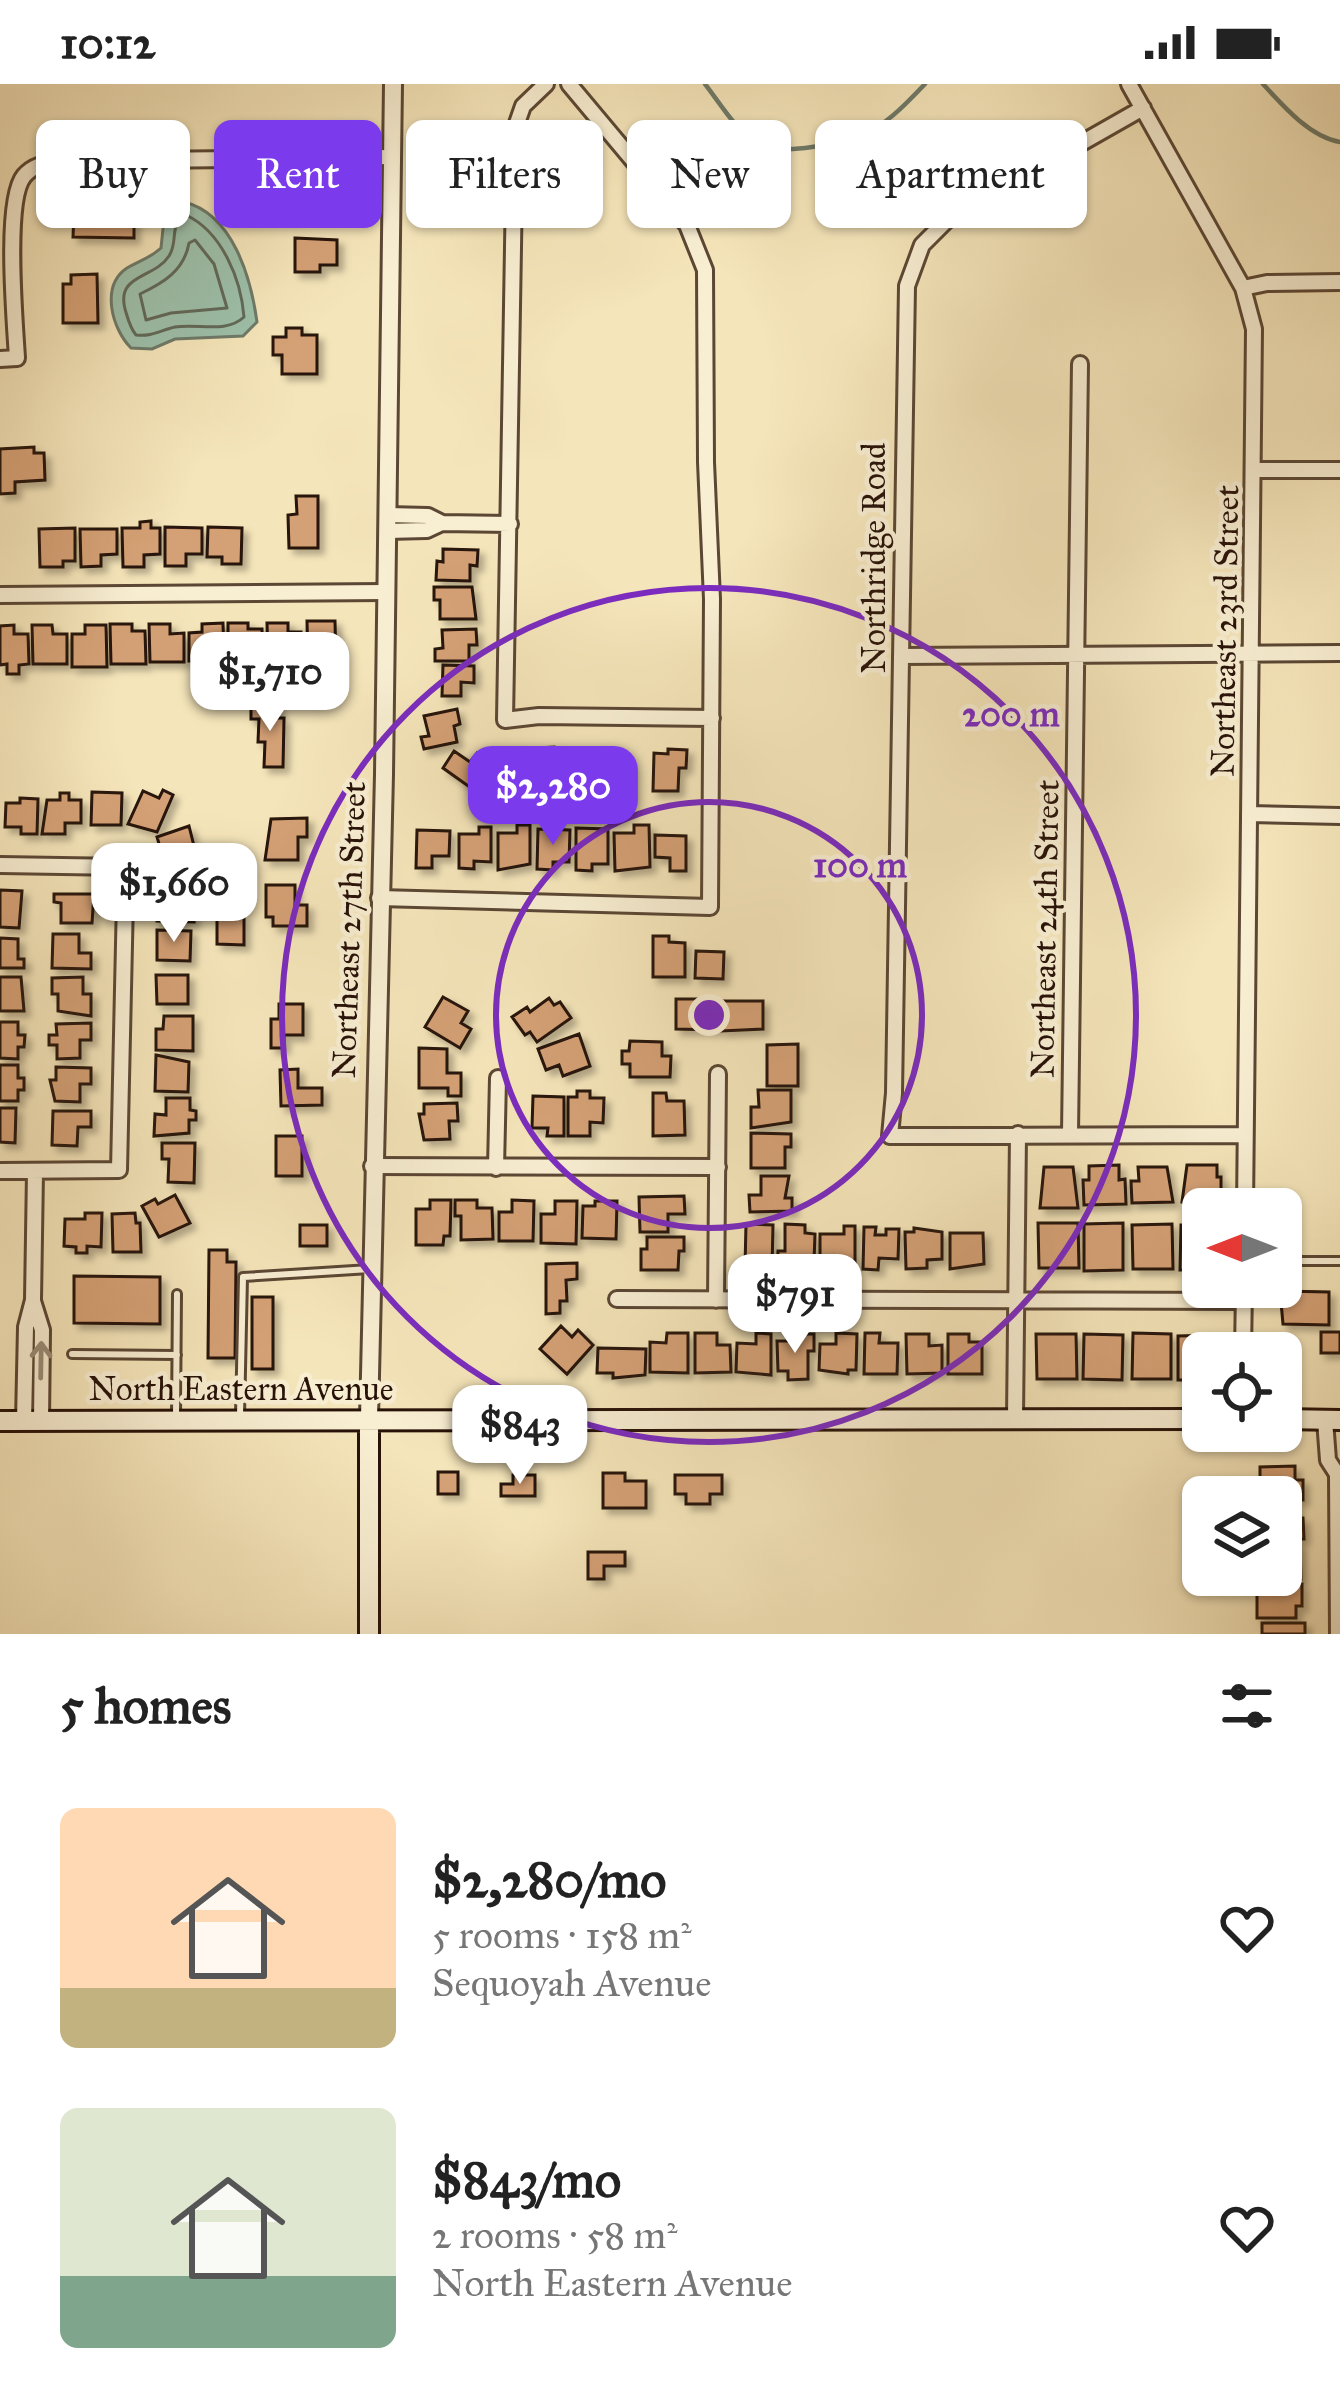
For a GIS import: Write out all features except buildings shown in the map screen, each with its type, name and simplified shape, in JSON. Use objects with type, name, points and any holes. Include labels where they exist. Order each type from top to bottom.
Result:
[{"type":"main road","name":"Northeast 27th Street","points":[[369,1418],[369,1634]]},
{"type":"main road","name":"North Eastern Avenue","points":[[0,1421],[1182,1419]]},
{"type":"main road","points":[[1302,1419],[1333,1420]]},
{"type":"street","name":"Northeast 27th Street","points":[[369,1418],[393,84]]},
{"type":"street","points":[[547,84],[523,106],[515,129],[505,720],[539,716],[712,718]]},
{"type":"street","points":[[379,898],[710,907],[708,294],[698,246],[679,214],[569,84]]},
{"type":"street","name":"Northeast 23rd Street","points":[[1129,84],[1243,288],[1256,347],[1245,1188]]},
{"type":"street","name":"Northridge Road","points":[[1018,1134],[890,1136],[904,309],[915,257],[933,232],[967,206],[1143,108]]},
{"type":"street","points":[[0,358],[17,358],[14,206],[19,184],[35,167],[59,161],[392,157]]},
{"type":"street","points":[[1243,288],[1340,282]]},
{"type":"street","name":"Northeast 24th Street","points":[[1070,1134],[1080,364]]},
{"type":"street","points":[[1254,470],[1340,470]]},
{"type":"street","points":[[387,523],[427,530],[442,523],[509,524]]},
{"type":"street","points":[[0,596],[386,592]]},
{"type":"street","points":[[901,656],[1340,653]]},
{"type":"street","points":[[1250,814],[1340,815]]},
{"type":"street","points":[[0,865],[123,867],[119,1170],[0,1171]]},
{"type":"street","points":[[716,1300],[718,1074]]},
{"type":"street","points":[[496,1168],[498,1078]]},
{"type":"street","points":[[1015,1418],[1018,1134],[1245,1135]]},
{"type":"street","points":[[372,1166],[718,1167]]},
{"type":"street","points":[[33,1421],[26,1327],[33,1300],[34,1172]]},
{"type":"street","points":[[617,1300],[1182,1296]]},
{"type":"street","points":[[1333,1420],[1328,1460],[1338,1471],[1338,1634]]},
{"type":"lane","points":[[1302,1261],[1340,1261]]},
{"type":"lane","points":[[240,1420],[243,1276],[370,1269]]},
{"type":"lane","points":[[176,1420],[177,1294]]},
{"type":"lane","points":[[72,1354],[177,1355]]},
{"type":"water","points":[[190,204],[201,209],[237,250],[257,322],[243,336],[175,339],[152,349],[131,348],[114,319],[114,285],[127,268],[161,248],[163,228],[190,228]]},
{"type":"waterway","points":[[705,84],[748,136],[770,147],[790,149],[863,135],[887,120],[925,84]]},
{"type":"waterway","points":[[1263,84],[1308,127],[1340,142]]}]
